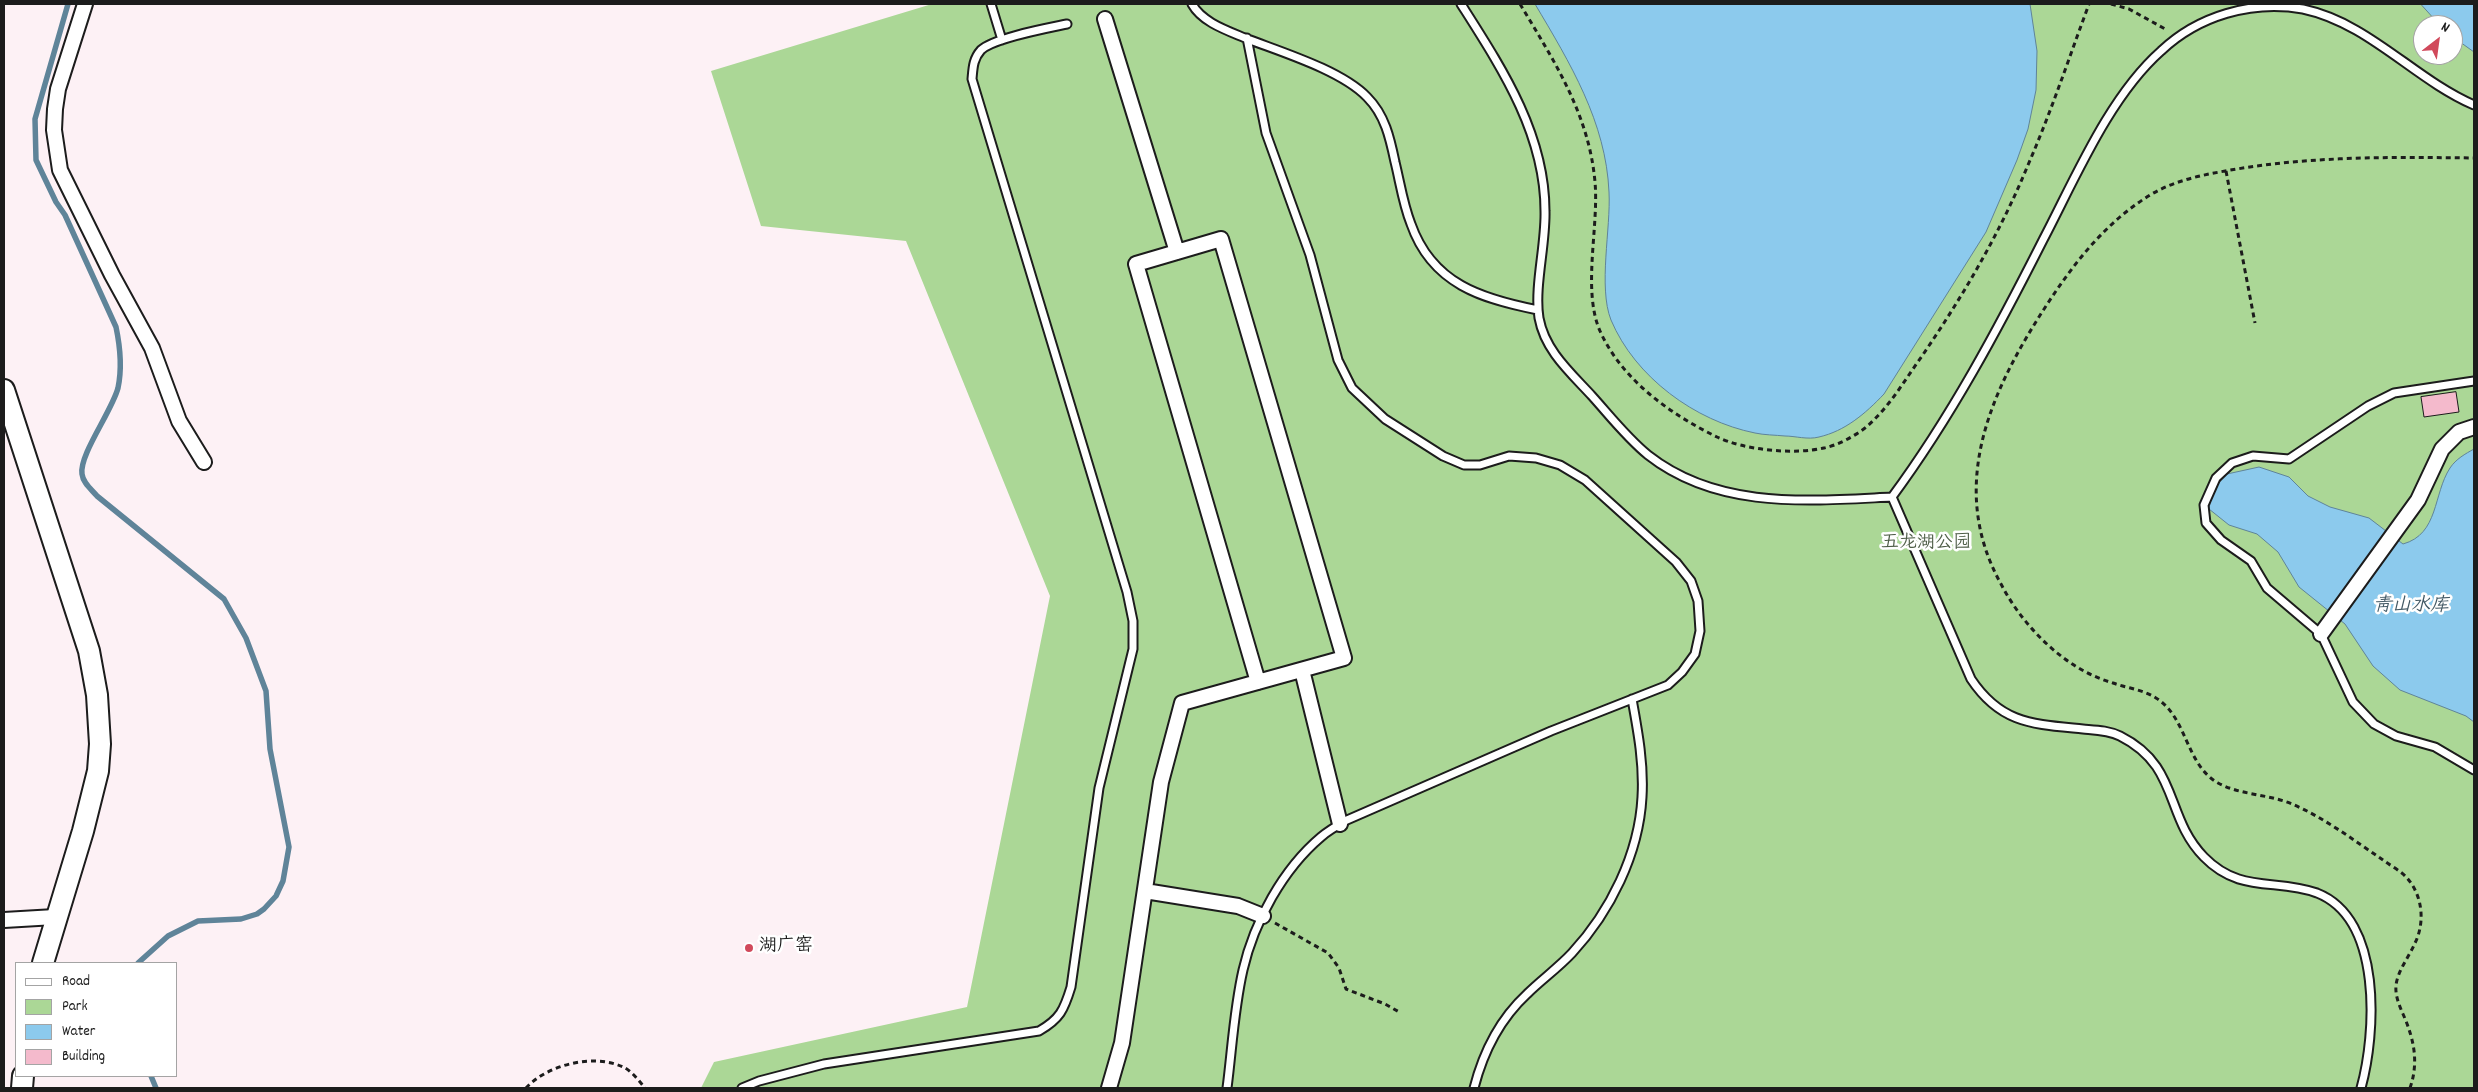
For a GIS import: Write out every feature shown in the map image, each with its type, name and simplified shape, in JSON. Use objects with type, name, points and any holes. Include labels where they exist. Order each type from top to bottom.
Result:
[{"type":"street","points":[[85,4],[58,89],[55,109],[56,150],[60,170],[112,275],[152,348],[179,421],[204,462]]},
{"type":"street","points":[[1104,19],[1177,252]]},
{"type":"street","points":[[1109,1088],[1122,1043],[1161,782],[1182,703],[1302,670],[1344,658],[1221,239],[1136,264],[1258,682]]},
{"type":"street","points":[[4,390],[89,651],[97,696],[100,744],[98,771],[83,831],[43,962]]},
{"type":"street","points":[[2321,634],[2400,522],[2418,500],[2442,449],[2459,432],[2474,427]]},
{"type":"street","points":[[1302,670],[1340,824]]},
{"type":"street","points":[[1145,891],[1238,906],[1263,916]]},
{"type":"street","points":[[4,920],[56,917]]},
{"type":"lane","points":[[991,4],[1002,40]]},
{"type":"lane","points":[[1192,4],[1204,17],[1218,26],[1345,80],[1368,98],[1388,130],[1407,211],[1416,237],[1433,263],[1445,276],[1464,288],[1491,298],[1538,310]]},
{"type":"lane","points":[[1461,4],[1508,80],[1527,124],[1540,167],[1545,208],[1545,229],[1538,310],[1542,330],[1554,353],[1632,441],[1654,459],[1684,478],[1716,490],[1764,499],[1794,502],[1892,497]]},
{"type":"lane","points":[[1892,497],[1948,415],[2113,110],[2144,67],[2178,36],[2198,23],[2232,12],[2268,7],[2304,10],[2357,31],[2438,87],[2474,105]]},
{"type":"lane","points":[[742,1088],[759,1081],[824,1064],[1039,1031],[1054,1022],[1065,1008],[1071,987],[1099,788],[1133,649],[1133,620],[1127,592],[972,79],[973,62],[982,49],[1002,40],[1067,24]]},
{"type":"lane","points":[[1227,1088],[1243,970],[1263,916],[1270,901],[1302,856],[1322,836],[1340,824],[1551,731],[1668,685],[1682,672],[1694,654],[1700,631],[1698,601],[1692,581],[1676,562],[1585,480],[1560,465],[1536,458],[1508,456],[1480,465],[1464,464],[1443,456],[1385,419],[1352,388],[1338,360],[1310,254],[1266,133],[1247,38]]},
{"type":"lane","points":[[2474,381],[2394,393],[2368,406],[2289,459],[2253,456],[2232,463],[2216,478],[2204,505],[2206,523],[2221,540],[2251,561],[2267,588],[2321,634],[2353,702],[2374,724],[2396,736],[2435,747],[2474,770]]},
{"type":"lane","points":[[1892,497],[1971,679],[1990,702],[2001,712],[2026,723],[2105,731],[2136,744],[2154,762],[2195,846],[2216,867],[2254,884],[2318,894],[2344,914],[2358,933],[2366,958],[2371,1034],[2361,1088]]},
{"type":"lane","points":[[1474,1088],[1480,1064],[1499,1026],[1525,995],[1571,954],[1597,921],[1622,876],[1634,842],[1642,798],[1641,744],[1632,700]]},
{"type":"path","points":[[1520,4],[1569,88],[1583,122],[1589,143],[1595,185],[1596,213],[1593,305],[1600,331],[1607,344],[1636,381],[1653,398],[1689,423],[1726,442],[1744,448],[1800,451],[1821,449],[1835,445],[1864,428],[1886,409],[1942,326],[1996,234],[2028,166],[2089,4]]},
{"type":"path","points":[[2111,4],[2129,9],[2178,36]]},
{"type":"path","points":[[2410,1088],[2415,1066],[2414,1046],[2399,1007],[2396,991],[2400,971],[2419,932],[2421,914],[2415,890],[2407,878],[2355,840],[2293,804],[2260,794],[2236,790],[2212,780],[2194,758],[2174,714],[2162,703],[2148,694],[2094,676],[2063,657],[2045,643],[2009,599],[1991,567],[1979,530],[1974,486],[1979,449],[2012,366],[2057,290],[2092,242],[2134,206],[2169,186],[2189,178],[2226,171],[2307,160],[2347,158],[2474,158]]},
{"type":"path","points":[[2226,171],[2255,323]]},
{"type":"path","points":[[1263,916],[1328,953],[1339,968],[1346,989],[1385,1004],[1401,1013]]},
{"type":"path","points":[[526,1088],[558,1066],[598,1061],[624,1067],[645,1088]]},
{"type":"green space","name":"五龙湖公园","points":[[932,4],[2474,4],[2474,1088],[701,1088],[714,1062],[967,1007],[1050,596],[906,241],[761,226],[711,71]]},
{"type":"water","points":[[1535,4],[2030,4],[2037,51],[2036,90],[2028,129],[2017,160],[1986,232],[1884,394],[1862,415],[1837,431],[1815,438],[1755,433],[1733,427],[1689,407],[1651,378],[1635,360],[1622,341],[1611,320],[1607,307],[1605,274],[1609,192],[1601,141],[1584,94],[1573,71]]},
{"type":"water","points":[[2421,4],[2474,4],[2474,52],[2463,44],[2463,15],[2431,15]]},
{"type":"water","name":"青山水库","points":[[2474,449],[2474,722],[2466,716],[2400,690],[2373,666],[2345,624],[2299,587],[2278,552],[2257,534],[2229,525],[2209,509],[2212,491],[2227,474],[2259,467],[2289,477],[2308,496],[2330,507],[2369,518],[2403,544],[2415,539],[2423,532],[2434,512],[2450,468],[2458,459]]},
{"type":"building","points":[[2456,392],[2459,412],[2424,417],[2421,397]]},
{"type":"waterway","points":[[68,4],[35,119],[36,160],[56,202],[65,215],[116,327],[120,358],[120,373],[115,398],[90,445],[82,466],[82,474],[88,486],[97,496],[224,599],[246,638],[266,691],[270,749],[289,847],[283,881],[276,896],[264,909],[257,914],[241,919],[198,921],[168,936],[139,962]]},
{"type":"waterway","points":[[151,1077],[156,1088]]},
{"type":"place","name":"湖广窑","points":[[749,948]]}]
